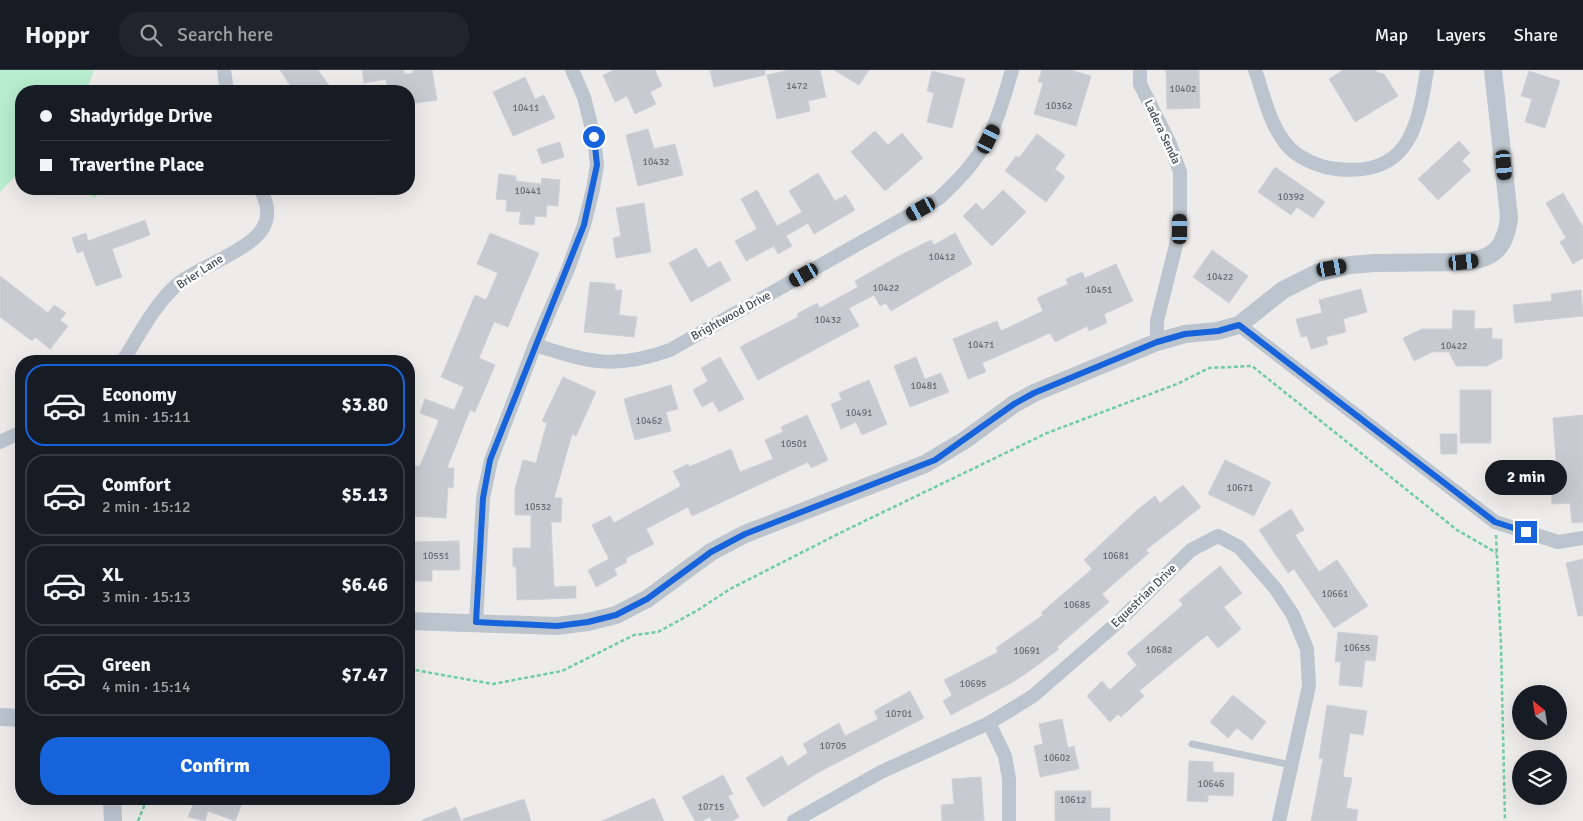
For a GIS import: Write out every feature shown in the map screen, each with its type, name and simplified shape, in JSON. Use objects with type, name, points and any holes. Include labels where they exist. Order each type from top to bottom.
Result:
[{"type":"street","points":[[224,70],[226,85]]},
{"type":"street","points":[[476,622],[483,498],[490,460],[568,269],[584,225],[596,173],[594,137],[584,97],[572,70]]},
{"type":"street","name":"Brightwood Drive","points":[[536,345],[587,361],[618,363],[643,360],[670,350],[938,199],[965,174],[982,151],[995,127],[1012,70]]},
{"type":"street","name":"Ladera Senda","points":[[1140,70],[1140,84],[1170,144],[1180,172],[1180,229],[1158,322],[1157,342]]},
{"type":"street","points":[[1256,70],[1274,122],[1287,146],[1314,164],[1330,169],[1353,171],[1384,165],[1404,147],[1423,99],[1428,70]]},
{"type":"street","points":[[415,621],[557,626],[588,622],[616,615],[647,599],[711,552],[745,534],[925,464],[944,454],[988,421],[1027,396],[1157,342],[1185,334],[1218,331],[1239,325],[1283,290],[1300,280],[1332,268],[1375,263],[1479,261],[1497,250],[1507,233],[1509,217],[1493,70]]},
{"type":"street","name":"Brier Lane","points":[[127,355],[158,306],[179,284],[207,265],[252,243],[264,228],[268,214],[262,195]]},
{"type":"street","points":[[1239,325],[1495,522],[1558,542],[1583,538]]},
{"type":"street","points":[[0,442],[15,435]]},
{"type":"street","name":"Equestrian Drive","points":[[794,821],[889,768],[989,723],[1033,696],[1117,623],[1191,550],[1218,536],[1239,547],[1275,588],[1293,614],[1307,649],[1309,686],[1279,821]]},
{"type":"street","points":[[0,717],[15,718]]},
{"type":"street","points":[[989,723],[1005,756],[1009,779],[1009,821]]},
{"type":"street","points":[[112,805],[113,821]]},
{"type":"lane","points":[[1192,744],[1291,766]]},
{"type":"path","points":[[415,670],[493,684],[562,671],[634,635],[658,632],[698,610],[730,589],[844,530],[1047,433],[1177,384],[1209,368],[1252,366],[1457,530],[1497,553]]},
{"type":"path","points":[[1495,522],[1505,821]]},
{"type":"path","points":[[138,821],[145,805]]},
{"type":"green space","points":[[0,70],[94,70],[88,85],[15,85],[15,176],[0,192]]},
{"type":"building","points":[[280,70],[318,70],[329,85],[290,85]]},
{"type":"building","points":[[362,70],[404,70],[404,74],[413,73],[413,70],[432,70],[437,100],[415,103],[415,85],[387,85],[386,79],[364,83]]},
{"type":"building","points":[[614,70],[655,70],[662,86],[650,92],[656,104],[635,114],[627,96],[615,102],[603,75]]},
{"type":"building","points":[[710,70],[765,70],[765,75],[714,87]]},
{"type":"building","points":[[789,70],[820,70],[826,97],[808,101],[810,111],[777,119],[767,75]]},
{"type":"building","points":[[834,70],[869,70],[859,85]]},
{"type":"building","points":[[1042,70],[1071,70],[1091,76],[1076,126],[1034,114],[1043,83],[1038,82]]},
{"type":"building","points":[[1166,70],[1199,70],[1200,108],[1167,109]]},
{"type":"building","points":[[1343,70],[1376,70],[1376,72],[1384,74],[1398,96],[1355,122],[1329,79]]},
{"type":"building","points":[[932,71],[965,79],[952,128],[927,122],[934,93],[927,91]]},
{"type":"building","points":[[1529,71],[1560,81],[1545,128],[1525,122],[1532,99],[1521,96]]},
{"type":"building","points":[[525,77],[535,99],[544,95],[555,118],[513,136],[493,92]]},
{"type":"building","points":[[648,129],[654,149],[675,144],[683,175],[638,186],[626,135]]},
{"type":"building","points":[[875,131],[888,145],[902,133],[923,158],[885,191],[851,152]]},
{"type":"building","points":[[1037,134],[1065,155],[1055,169],[1065,177],[1046,202],[1005,171],[1016,156],[1019,158]]},
{"type":"building","points":[[1459,141],[1470,153],[1462,161],[1471,170],[1438,200],[1418,179]]},
{"type":"building","points":[[560,142],[564,157],[542,164],[537,149]]},
{"type":"building","points":[[1275,167],[1325,202],[1313,218],[1297,207],[1291,215],[1258,192]]},
{"type":"building","points":[[818,173],[835,201],[846,195],[855,210],[814,234],[808,223],[786,236],[792,246],[778,254],[774,246],[746,261],[735,241],[757,229],[741,199],[757,190],[777,226],[802,212],[789,191]]},
{"type":"building","points":[[499,174],[516,176],[516,181],[541,184],[542,178],[560,180],[558,206],[547,205],[546,217],[535,216],[534,225],[519,224],[521,212],[506,211],[507,200],[496,199]]},
{"type":"building","points":[[1003,190],[1026,212],[992,246],[963,216],[976,203],[983,210]]},
{"type":"building","points":[[1563,193],[1583,227],[1583,258],[1573,264],[1560,242],[1566,238],[1546,203]]},
{"type":"building","points":[[644,203],[651,252],[616,258],[613,238],[621,236],[616,208]]},
{"type":"building","points":[[145,220],[150,235],[112,249],[122,277],[96,286],[83,251],[77,253],[72,238],[86,233],[88,241]]},
{"type":"building","points":[[490,233],[539,253],[508,327],[494,322],[479,358],[495,365],[475,412],[470,410],[447,468],[454,468],[453,488],[448,487],[446,518],[415,516],[415,466],[420,466],[439,420],[420,413],[425,399],[454,410],[464,387],[441,377],[475,295],[486,300],[498,273],[477,264]]},
{"type":"building","points":[[955,233],[972,264],[891,311],[886,303],[880,306],[874,295],[849,308],[859,326],[758,380],[740,347],[798,317],[797,314],[817,303],[820,308],[858,287],[855,281],[897,257],[931,240],[934,245]]},
{"type":"building","points":[[696,248],[708,268],[720,261],[731,280],[691,302],[669,263]]},
{"type":"building","points":[[1212,250],[1248,276],[1229,303],[1193,277]]},
{"type":"building","points":[[1116,264],[1133,301],[1104,314],[1107,323],[1089,331],[1087,326],[1055,342],[1050,333],[982,363],[986,372],[968,379],[953,339],[997,321],[1001,331],[1043,311],[1037,298],[1068,284],[1066,279],[1082,272],[1085,278]]},
{"type":"building","points":[[0,276],[48,313],[54,305],[66,313],[60,320],[68,326],[50,349],[35,337],[32,341],[0,317]]},
{"type":"building","points":[[590,282],[615,284],[615,290],[622,290],[619,315],[637,317],[634,337],[584,332]]},
{"type":"building","points":[[1361,289],[1367,312],[1343,319],[1346,332],[1326,337],[1328,344],[1311,349],[1307,336],[1301,337],[1296,319],[1322,313],[1319,300]]},
{"type":"building","points":[[1581,290],[1583,316],[1515,323],[1513,305],[1552,301],[1551,294]]},
{"type":"building","points":[[1453,310],[1475,311],[1474,329],[1492,328],[1492,339],[1502,339],[1502,358],[1487,366],[1456,366],[1449,352],[1432,352],[1414,361],[1403,338],[1422,329],[1452,329]]},
{"type":"building","points":[[720,357],[744,399],[719,412],[713,401],[702,407],[693,390],[708,381],[701,368]]},
{"type":"building","points":[[916,357],[925,379],[941,373],[949,392],[910,407],[894,366]]},
{"type":"building","points":[[563,377],[596,392],[576,436],[572,434],[554,498],[562,498],[561,522],[551,522],[554,587],[576,586],[576,598],[517,600],[516,566],[513,567],[513,548],[531,548],[531,515],[515,515],[515,489],[523,460],[536,463],[547,423],[542,421]]},
{"type":"building","points":[[869,380],[887,424],[862,435],[856,422],[841,429],[831,404],[842,400],[839,393]]},
{"type":"building","points":[[671,385],[678,409],[666,412],[671,431],[635,440],[624,399]]},
{"type":"building","points":[[1460,390],[1491,390],[1491,443],[1460,443]]},
{"type":"building","points":[[807,415],[828,460],[811,468],[808,462],[692,516],[688,507],[646,529],[654,544],[626,558],[627,562],[614,569],[617,575],[596,587],[588,570],[609,559],[592,525],[610,516],[614,523],[681,486],[673,471],[688,464],[689,467],[731,449],[740,472],[773,459],[765,440],[783,432],[781,427]]},
{"type":"building","points":[[1583,415],[1583,522],[1572,523],[1570,503],[1552,504],[1550,475],[1557,474],[1553,418]]},
{"type":"building","points":[[1440,434],[1457,434],[1457,454],[1441,454]]},
{"type":"building","points":[[1225,460],[1271,482],[1254,516],[1208,494]]},
{"type":"building","points":[[1183,485],[1201,507],[1146,550],[1149,553],[1102,594],[1109,602],[1057,647],[1059,649],[1031,670],[1013,682],[951,715],[943,701],[952,695],[944,680],[998,652],[996,648],[1043,615],[1041,613],[1092,569],[1084,560],[1137,510],[1155,496],[1160,503]]},
{"type":"building","points":[[1291,509],[1304,530],[1295,535],[1319,572],[1337,560],[1368,606],[1334,628],[1294,569],[1288,573],[1259,530]]},
{"type":"building","points":[[459,541],[460,570],[432,570],[432,581],[415,581],[415,542]]},
{"type":"building","points":[[1583,559],[1583,616],[1578,616],[1566,563]]},
{"type":"building","points":[[1220,566],[1242,593],[1224,607],[1241,629],[1218,648],[1207,635],[1139,691],[1144,696],[1121,717],[1118,714],[1110,722],[1087,696],[1102,681],[1110,690],[1137,665],[1127,653],[1183,605],[1179,600]]},
{"type":"building","points":[[1338,632],[1378,636],[1375,661],[1365,660],[1362,687],[1339,685],[1341,662],[1335,662]]},
{"type":"building","points":[[910,691],[924,718],[819,772],[763,807],[746,778],[782,756],[788,766],[808,753],[803,744],[839,723],[845,736],[878,719],[874,711]]},
{"type":"building","points":[[1233,695],[1266,722],[1252,740],[1237,728],[1228,738],[1210,722]]},
{"type":"building","points":[[1327,705],[1367,711],[1363,735],[1350,733],[1343,777],[1352,778],[1346,808],[1358,810],[1356,821],[1311,821],[1323,759],[1319,758]]},
{"type":"building","points":[[1062,719],[1068,748],[1074,746],[1079,769],[1040,777],[1034,746],[1043,744],[1039,724]]},
{"type":"building","points":[[1189,761],[1213,762],[1213,772],[1234,773],[1233,796],[1208,795],[1208,802],[1187,801]]},
{"type":"building","points":[[723,775],[733,794],[728,796],[739,817],[732,821],[712,821],[710,817],[702,821],[695,821],[682,797]]},
{"type":"building","points":[[981,777],[984,821],[942,821],[941,805],[954,804],[952,779]]},
{"type":"building","points":[[1055,791],[1091,791],[1091,808],[1110,808],[1110,821],[1055,821]]},
{"type":"building","points":[[654,798],[664,821],[602,821]]},
{"type":"building","points":[[524,799],[531,821],[463,821],[463,819]]},
{"type":"building","points":[[193,805],[242,805],[235,821],[208,811],[205,821],[188,817]]},
{"type":"building","points":[[456,807],[461,821],[422,821],[422,820]]},
{"type":"route","points":[[594,137],[597,165],[584,225],[490,460],[483,498],[476,622],[557,626],[588,622],[616,615],[647,599],[711,552],[745,534],[935,460],[988,421],[1034,393],[1171,337],[1218,331],[1239,325],[1495,522],[1526,532]]}]
